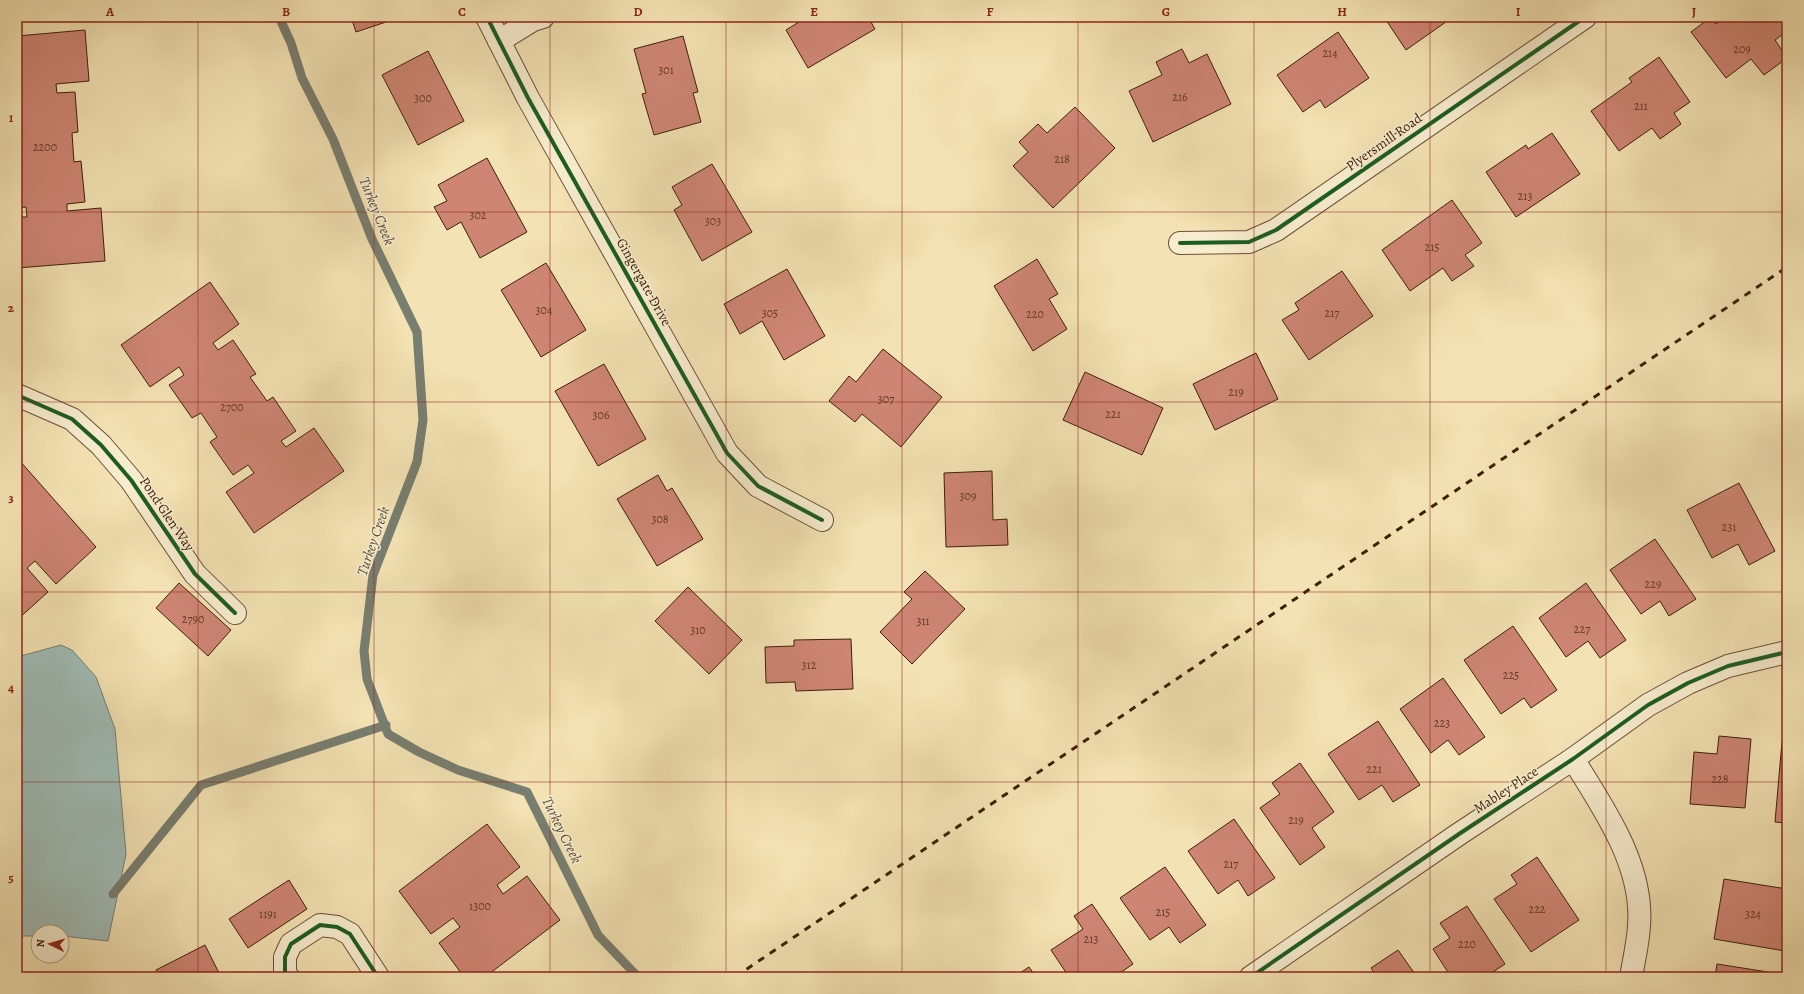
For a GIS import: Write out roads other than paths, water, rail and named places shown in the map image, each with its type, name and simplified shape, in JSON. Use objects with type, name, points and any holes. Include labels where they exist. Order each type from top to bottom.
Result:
[{"type":"street","name":"Gingergate Drive","points":[[487,17],[528,98],[727,453],[758,486],[822,520]]},
{"type":"street","points":[[499,41],[533,20],[543,17]]},
{"type":"street","name":"Plyersmill Road","points":[[1180,243],[1249,242],[1276,230],[1586,17]]},
{"type":"street","name":"Pond Glen Way","points":[[17,395],[72,419],[101,445],[131,480],[195,574],[235,613]]},
{"type":"street","name":"Mabley Place","points":[[1251,977],[1459,834],[1573,759],[1648,705],[1688,683],[1728,666],[1787,652]]},
{"type":"street","points":[[1573,759],[1612,822],[1628,857],[1637,894],[1639,925],[1632,977]]},
{"type":"street","points":[[288,977],[286,973],[285,957],[291,944],[320,925],[337,927],[350,934],[378,977]]},
{"type":"water","points":[[61,645],[72,650],[96,677],[115,729],[126,854],[108,941],[70,937],[70,924],[30,924],[30,936],[17,936],[17,657]]},
{"type":"waterway","name":"Turkey Creek","points":[[279,17],[291,43],[302,78],[333,139],[372,239],[417,332],[423,420],[417,462],[373,575],[364,651],[367,679],[388,734],[419,752],[458,770],[527,792],[598,935],[638,977]]},
{"type":"waterway","points":[[113,894],[201,785],[386,725]]},
{"type":"railway","points":[[735,977],[1787,267]]}]
